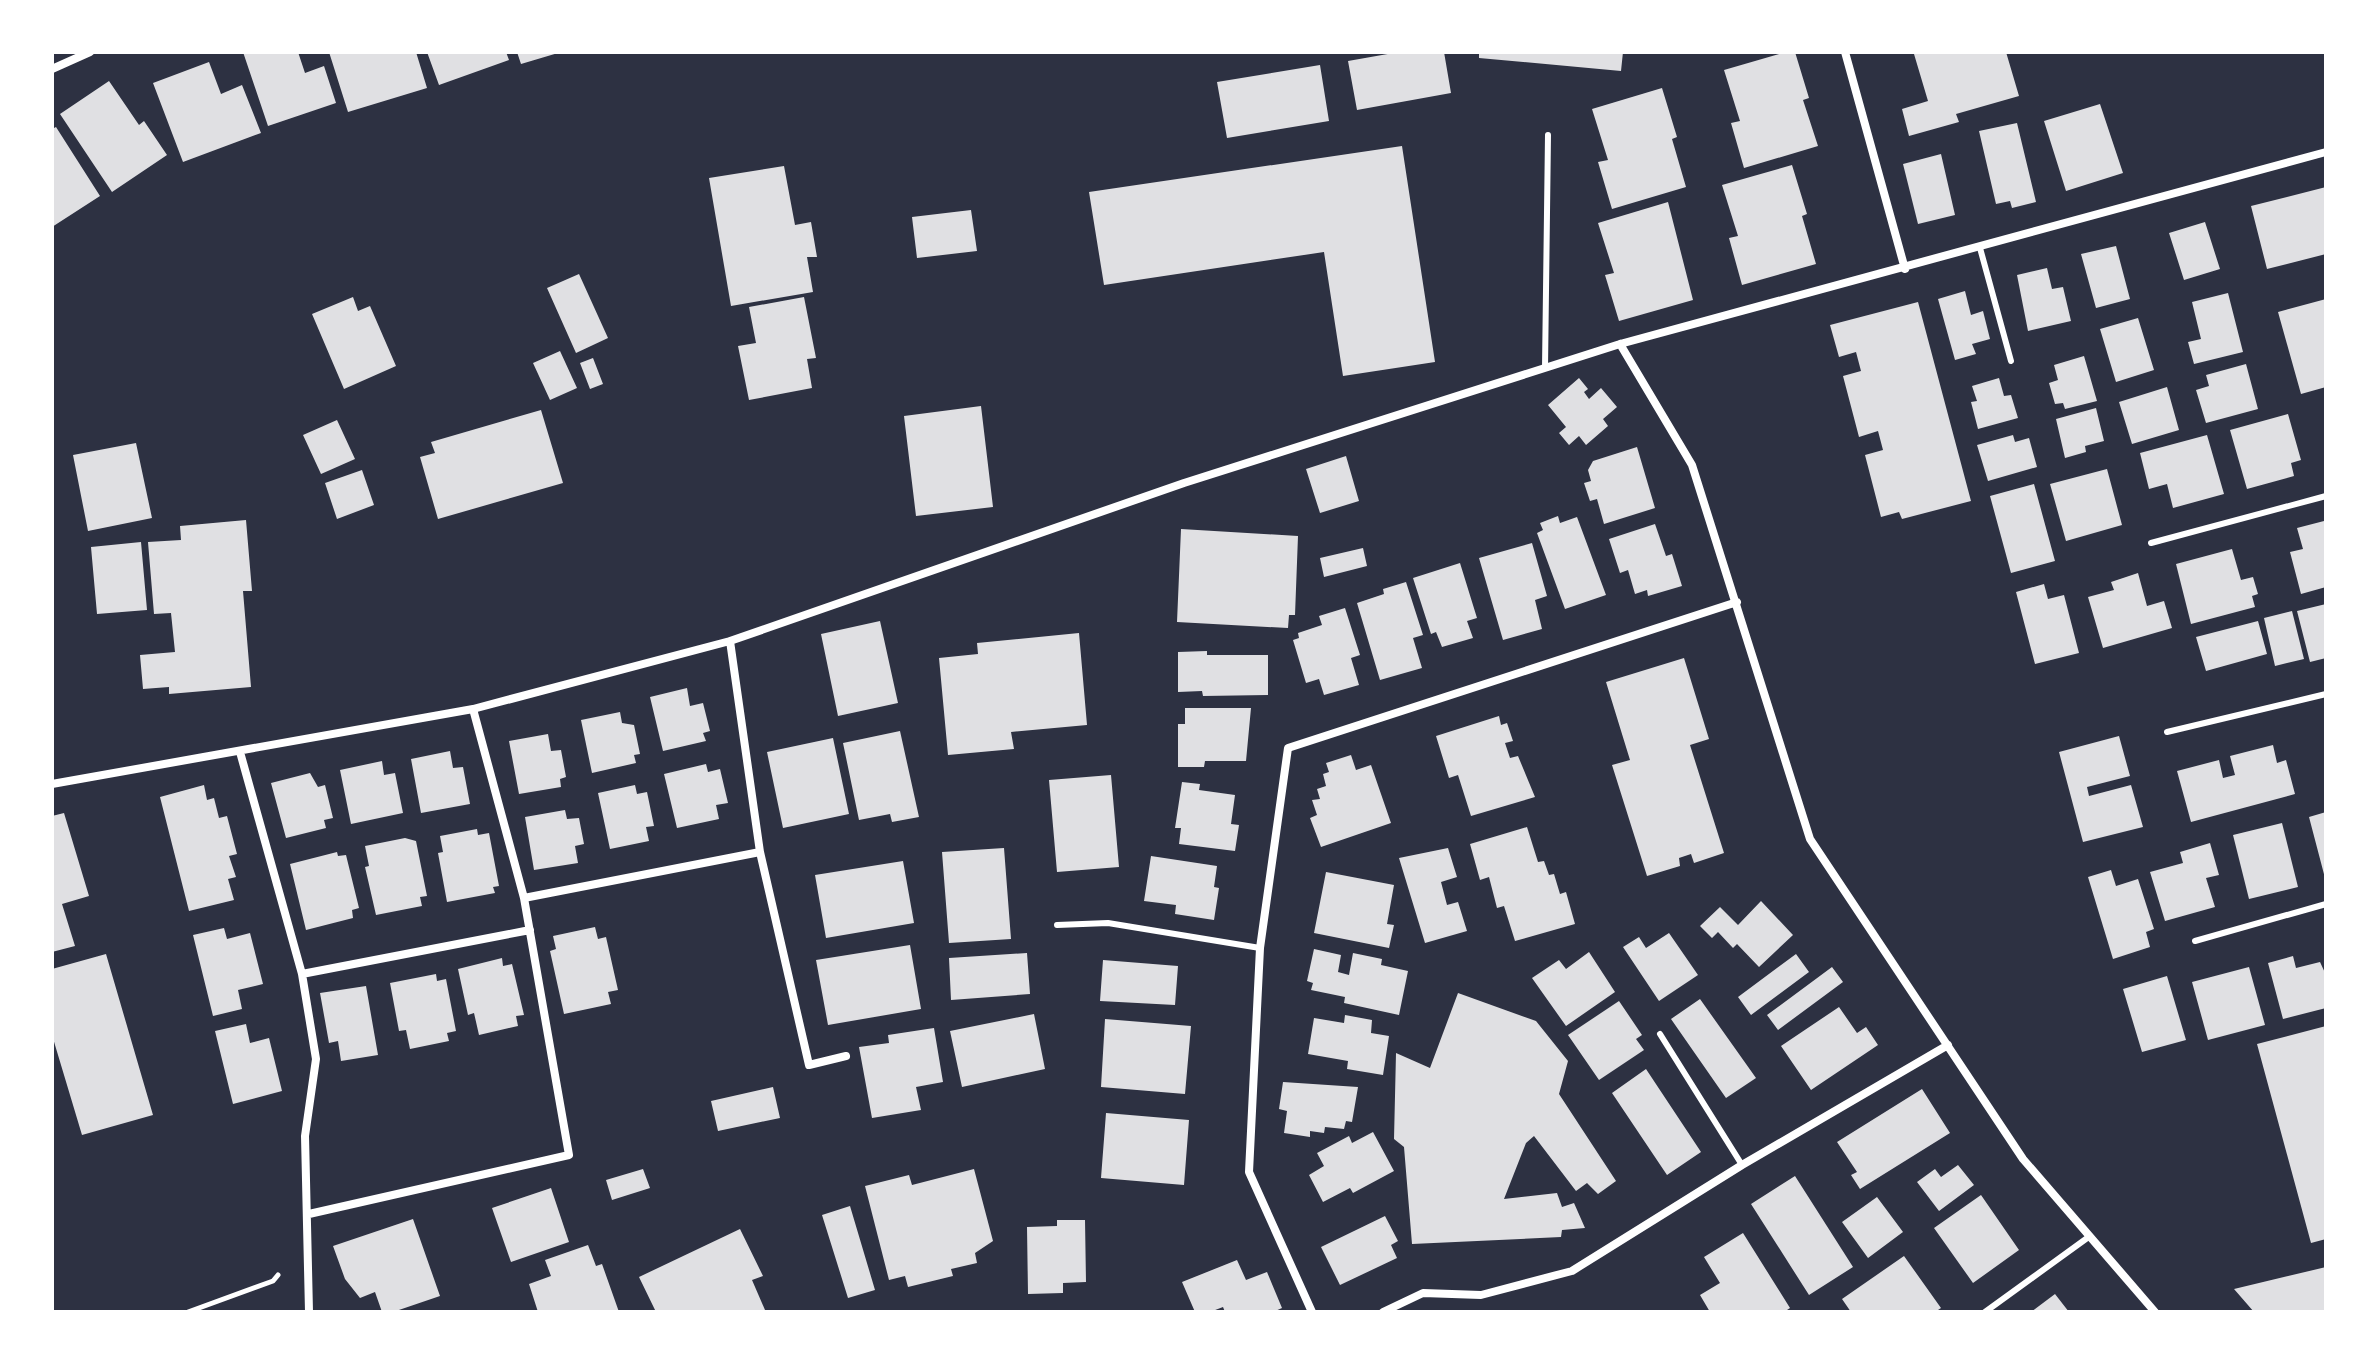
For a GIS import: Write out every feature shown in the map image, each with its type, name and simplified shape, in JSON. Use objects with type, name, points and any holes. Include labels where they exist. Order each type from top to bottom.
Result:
[{"type":"street","points":[[52,69],[90,52]]},
{"type":"street","points":[[1845,52],[1905,269]]},
{"type":"street","points":[[52,784],[473,709],[730,641],[1184,483],[1620,344],[1905,269],[2326,152]]},
{"type":"street","points":[[1620,344],[1692,465],[1810,839],[2023,1159],[2155,1312]]},
{"type":"street","points":[[1312,1312],[1249,1172],[1260,948],[1288,748],[1737,602]]},
{"type":"street","points":[[730,641],[760,852],[809,1065],[846,1056]]},
{"type":"street","points":[[309,1214],[569,1155],[524,898],[473,709]]},
{"type":"street","points":[[240,752],[302,974],[316,1059],[305,1136],[309,1214],[305,1250],[309,1312]]},
{"type":"street","points":[[524,898],[760,852]]},
{"type":"street","points":[[302,974],[530,930]]},
{"type":"street","points":[[1383,1312],[1423,1293],[1481,1295],[1572,1271],[1742,1165],[1948,1045]]},
{"type":"lane","points":[[1545,368],[1548,135]]},
{"type":"lane","points":[[1980,248],[2011,361]]},
{"type":"lane","points":[[2151,543],[2326,496]]},
{"type":"lane","points":[[2167,732],[2326,694]]},
{"type":"lane","points":[[2195,941],[2326,904]]},
{"type":"lane","points":[[1057,925],[1108,923],[1260,948]]},
{"type":"lane","points":[[1660,1034],[1742,1165]]},
{"type":"lane","points":[[1985,1312],[2090,1236]]},
{"type":"path","points":[[188,1312],[273,1281],[305,1250]]},
{"type":"building","points":[[243,52],[298,52],[305,73],[324,66],[336,103],[268,126]]},
{"type":"building","points":[[329,52],[416,52],[427,88],[348,112]]},
{"type":"building","points":[[427,52],[506,52],[509,60],[439,85]]},
{"type":"building","points":[[517,52],[558,52],[558,53],[521,64]]},
{"type":"building","points":[[1399,52],[1444,52],[1451,93],[1357,110],[1348,61]]},
{"type":"building","points":[[1479,52],[1623,52],[1621,71],[1479,58]]},
{"type":"building","points":[[1795,52],[1809,98],[1803,100],[1818,146],[1744,168],[1731,123],[1740,121],[1724,70]]},
{"type":"building","points":[[2006,52],[2019,96],[1956,114],[1959,122],[1909,136],[1902,109],[1928,101],[1914,54]]},
{"type":"building","points":[[209,62],[221,94],[242,85],[261,133],[183,162],[153,83]]},
{"type":"building","points":[[1320,65],[1329,121],[1227,138],[1217,82]]},
{"type":"building","points":[[109,81],[139,125],[144,121],[167,155],[112,192],[60,114]]},
{"type":"building","points":[[1662,88],[1677,137],[1672,139],[1686,187],[1612,209],[1598,162],[1608,160],[1592,109]]},
{"type":"building","points":[[2100,104],[2123,173],[2066,191],[2044,121]]},
{"type":"building","points":[[2017,123],[2036,202],[2012,208],[2010,201],[1996,204],[1979,131]]},
{"type":"building","points":[[56,127],[100,196],[52,227],[52,129]]},
{"type":"building","points":[[1402,146],[1435,362],[1343,376],[1324,252],[1104,285],[1089,192]]},
{"type":"building","points":[[1941,154],[1955,215],[1918,224],[1903,164]]},
{"type":"building","points":[[1792,165],[1807,214],[1802,216],[1816,264],[1742,285],[1729,238],[1738,236],[1722,185]]},
{"type":"building","points":[[784,166],[795,225],[811,222],[817,257],[807,257],[813,292],[731,306],[709,178]]},
{"type":"building","points":[[2326,187],[2326,254],[2267,269],[2251,206]]},
{"type":"building","points":[[1668,202],[1693,300],[1619,321],[1605,275],[1614,273],[1598,223]]},
{"type":"building","points":[[971,210],[977,251],[917,258],[912,217]]},
{"type":"building","points":[[2205,222],[2220,269],[2184,280],[2169,233]]},
{"type":"building","points":[[2116,246],[2130,299],[2096,308],[2081,254]]},
{"type":"building","points":[[2047,268],[2052,289],[2063,287],[2071,321],[2028,331],[2017,275]]},
{"type":"building","points":[[579,274],[608,338],[576,353],[547,288]]},
{"type":"building","points":[[1965,291],[1971,315],[1983,311],[1990,339],[1972,344],[1976,354],[1955,360],[1938,299]]},
{"type":"building","points":[[2228,293],[2243,352],[2194,364],[2188,342],[2201,339],[2192,302]]},
{"type":"building","points":[[353,297],[358,311],[370,306],[396,366],[344,389],[312,314]]},
{"type":"building","points":[[804,297],[816,358],[807,359],[812,388],[749,400],[738,346],[756,343],[749,307]]},
{"type":"building","points":[[2326,299],[2326,387],[2301,394],[2278,312]]},
{"type":"building","points":[[1918,302],[1971,501],[1902,519],[1899,512],[1881,517],[1865,455],[1883,450],[1878,431],[1859,437],[1843,376],[1861,371],[1856,352],[1839,357],[1830,325]]},
{"type":"building","points":[[2138,318],[2154,370],[2116,382],[2100,329]]},
{"type":"building","points":[[560,351],[577,388],[550,400],[533,363]]},
{"type":"building","points":[[2084,356],[2097,401],[2065,409],[2063,403],[2055,404],[2049,383],[2058,380],[2054,365]]},
{"type":"building","points":[[593,358],[603,384],[590,389],[580,363]]},
{"type":"building","points":[[2246,364],[2258,409],[2206,423],[2196,390],[2209,386],[2206,375]]},
{"type":"building","points":[[1579,378],[1588,389],[1584,392],[1589,399],[1601,388],[1617,407],[1603,419],[1608,426],[1586,445],[1579,436],[1569,445],[1559,433],[1566,427],[1548,405]]},
{"type":"building","points":[[1999,378],[2004,396],[2011,395],[2018,418],[1978,429],[1971,402],[1977,401],[1972,386]]},
{"type":"building","points":[[2167,387],[2179,430],[2132,444],[2119,402]]},
{"type":"building","points":[[981,406],[993,507],[916,516],[904,416]]},
{"type":"building","points":[[2096,408],[2104,441],[2085,446],[2086,452],[2065,458],[2056,419]]},
{"type":"building","points":[[541,410],[563,483],[438,519],[420,457],[435,453],[431,442]]},
{"type":"building","points":[[2288,414],[2301,460],[2291,463],[2294,476],[2247,489],[2230,430]]},
{"type":"building","points":[[337,420],[355,459],[321,474],[303,435]]},
{"type":"building","points":[[2013,435],[2015,442],[2029,438],[2037,467],[1988,481],[1977,445]]},
{"type":"building","points":[[2207,435],[2224,494],[2173,508],[2167,484],[2149,489],[2140,453]]},
{"type":"building","points":[[136,443],[152,518],[88,531],[73,455]]},
{"type":"building","points":[[1637,447],[1655,508],[1604,524],[1597,499],[1590,501],[1584,483],[1591,481],[1588,470],[1593,461]]},
{"type":"building","points":[[1346,456],[1359,501],[1320,513],[1306,469]]},
{"type":"building","points":[[2107,469],[2122,525],[2066,541],[2050,484]]},
{"type":"building","points":[[362,470],[374,505],[337,519],[325,483]]},
{"type":"building","points":[[2034,484],[2055,561],[2011,573],[1990,496]]},
{"type":"building","points":[[1558,516],[1560,523],[1577,517],[1606,595],[1565,609],[1537,533],[1543,530],[1540,523]]},
{"type":"building","points":[[246,520],[252,591],[243,591],[251,687],[169,694],[169,687],[143,689],[140,655],[175,652],[171,613],[154,614],[148,542],[181,540],[180,526]]},
{"type":"building","points":[[2324,521],[2326,587],[2301,594],[2290,552],[2303,549],[2297,528]]},
{"type":"building","points":[[1655,524],[1666,556],[1672,554],[1682,586],[1648,596],[1647,590],[1635,594],[1628,570],[1620,573],[1609,539]]},
{"type":"building","points":[[1181,529],[1298,536],[1295,615],[1289,615],[1288,628],[1177,622]]},
{"type":"building","points":[[141,542],[147,610],[97,614],[91,547]]},
{"type":"building","points":[[1532,543],[1547,596],[1535,600],[1542,629],[1503,640],[1479,558]]},
{"type":"building","points":[[1363,548],[1367,566],[1324,577],[1320,558]]},
{"type":"building","points":[[2232,549],[2241,580],[2253,577],[2258,594],[2252,596],[2255,607],[2191,624],[2176,564]]},
{"type":"building","points":[[1460,563],[1477,618],[1467,621],[1473,638],[1442,647],[1436,632],[1431,634],[1413,578]]},
{"type":"building","points":[[2138,573],[2147,606],[2164,601],[2172,628],[2103,648],[2088,597],[2114,590],[2111,582]]},
{"type":"building","points":[[1406,582],[1423,635],[1413,638],[1422,668],[1380,680],[1357,603],[1384,594],[1383,589]]},
{"type":"building","points":[[2044,584],[2048,599],[2064,595],[2079,653],[2035,664],[2016,592]]},
{"type":"building","points":[[2326,604],[2326,658],[2310,662],[2297,611]]},
{"type":"building","points":[[1345,608],[1360,655],[1351,658],[1359,685],[1324,695],[1319,679],[1306,683],[1293,640],[1299,638],[1298,633],[1322,625],[1319,616]]},
{"type":"building","points":[[2292,611],[2304,659],[2275,666],[2264,618]]},
{"type":"building","points":[[880,621],[898,703],[838,716],[821,634]]},
{"type":"building","points":[[2258,621],[2267,654],[2206,671],[2196,637]]},
{"type":"building","points":[[1079,633],[1087,725],[1011,732],[1014,749],[948,755],[939,658],[978,654],[977,643]]},
{"type":"building","points":[[1207,651],[1207,655],[1268,655],[1268,695],[1203,696],[1202,691],[1178,692],[1178,652]]},
{"type":"building","points":[[1684,658],[1709,739],[1690,745],[1724,853],[1694,863],[1691,854],[1679,858],[1680,866],[1647,876],[1612,765],[1630,760],[1606,682]]},
{"type":"building","points":[[687,688],[690,706],[703,703],[710,731],[703,733],[706,741],[663,751],[650,697]]},
{"type":"building","points":[[1185,708],[1251,708],[1246,761],[1205,761],[1204,767],[1178,767],[1178,724],[1185,724]]},
{"type":"building","points":[[620,712],[622,723],[634,725],[640,754],[634,755],[636,763],[592,773],[581,720]]},
{"type":"building","points":[[1499,716],[1501,725],[1507,723],[1513,741],[1505,743],[1510,758],[1518,756],[1535,797],[1471,816],[1458,775],[1449,778],[1436,736]]},
{"type":"building","points":[[900,731],[919,817],[892,822],[890,814],[859,820],[843,743]]},
{"type":"building","points":[[548,734],[551,751],[561,750],[566,777],[560,779],[561,787],[519,794],[509,741]]},
{"type":"building","points":[[2119,736],[2130,776],[2087,787],[2089,796],[2131,785],[2143,827],[2083,842],[2059,752]]},
{"type":"building","points":[[833,738],[849,814],[783,828],[767,752]]},
{"type":"building","points":[[2273,745],[2277,763],[2286,760],[2295,794],[2191,822],[2177,771],[2219,760],[2223,778],[2235,775],[2230,756]]},
{"type":"building","points":[[450,751],[453,768],[463,767],[470,804],[421,813],[411,759]]},
{"type":"building","points":[[1351,755],[1356,770],[1371,765],[1391,823],[1321,847],[1310,818],[1317,815],[1312,800],[1320,799],[1317,789],[1326,786],[1323,774],[1329,772],[1326,763]]},
{"type":"building","points":[[382,761],[384,775],[395,773],[403,813],[351,824],[340,770]]},
{"type":"building","points":[[706,764],[708,772],[720,769],[728,803],[716,805],[719,819],[677,828],[664,774]]},
{"type":"building","points":[[310,773],[318,787],[325,785],[333,818],[324,820],[326,828],[286,838],[271,783]]},
{"type":"building","points":[[1111,775],[1119,867],[1057,872],[1049,780]]},
{"type":"building","points":[[1182,782],[1200,784],[1199,790],[1235,795],[1231,824],[1239,825],[1235,851],[1179,844],[1181,828],[1175,828]]},
{"type":"building","points":[[204,785],[207,800],[214,798],[219,818],[227,816],[237,854],[229,856],[236,877],[228,879],[234,900],[189,911],[160,797]]},
{"type":"building","points":[[635,785],[637,794],[647,792],[654,826],[646,827],[649,841],[610,849],[598,793]]},
{"type":"building","points":[[565,810],[567,819],[579,818],[584,844],[575,846],[578,863],[534,870],[525,817]]},
{"type":"building","points":[[2326,812],[2326,877],[2325,878],[2309,817]]},
{"type":"building","points":[[64,813],[89,896],[62,904],[75,946],[52,952],[52,816]]},
{"type":"building","points":[[2282,823],[2298,887],[2249,899],[2233,835]]},
{"type":"building","points":[[1527,827],[1538,862],[1544,861],[1549,875],[1554,874],[1560,894],[1566,892],[1575,924],[1515,941],[1504,906],[1497,908],[1489,877],[1480,880],[1470,844]]},
{"type":"building","points":[[477,829],[478,835],[489,833],[499,886],[493,887],[495,893],[447,902],[438,853],[443,852],[440,836]]},
{"type":"building","points":[[405,838],[416,841],[427,896],[420,897],[422,906],[376,915],[365,867],[369,866],[365,846]]},
{"type":"building","points":[[2210,843],[2219,875],[2206,878],[2215,907],[2165,921],[2150,872],[2183,863],[2180,852]]},
{"type":"building","points":[[1004,848],[1011,939],[949,943],[942,852]]},
{"type":"building","points":[[1448,848],[1457,877],[1441,882],[1447,905],[1458,902],[1467,931],[1425,943],[1399,858]]},
{"type":"building","points":[[337,852],[338,856],[346,855],[359,908],[352,910],[353,918],[306,930],[290,864]]},
{"type":"building","points":[[1151,856],[1217,866],[1214,887],[1219,888],[1214,920],[1175,914],[1176,905],[1144,901]]},
{"type":"building","points":[[903,861],[914,923],[826,938],[815,875]]},
{"type":"building","points":[[2111,870],[2116,886],[2138,879],[2154,929],[2146,932],[2150,947],[2113,959],[2088,877]]},
{"type":"building","points":[[1326,872],[1394,885],[1387,924],[1394,925],[1389,948],[1314,933]]},
{"type":"building","points":[[1761,901],[1793,935],[1759,967],[1737,944],[1733,948],[1718,932],[1712,938],[1700,926],[1720,907],[1738,925]]},
{"type":"building","points":[[595,927],[598,939],[606,937],[618,990],[608,992],[611,1004],[564,1014],[550,951],[556,949],[553,936]]},
{"type":"building","points":[[224,928],[227,939],[250,933],[263,984],[238,990],[242,1009],[213,1016],[193,935]]},
{"type":"building","points":[[1669,933],[1698,975],[1659,1001],[1623,947],[1639,937],[1646,948]]},
{"type":"building","points":[[910,945],[921,1009],[828,1025],[816,960]]},
{"type":"building","points":[[1314,949],[1341,955],[1338,972],[1349,975],[1353,953],[1382,959],[1381,965],[1408,971],[1399,1015],[1344,1003],[1345,997],[1311,990],[1313,983],[1307,981]]},
{"type":"building","points":[[1589,952],[1615,992],[1566,1026],[1532,978],[1559,960],[1566,969]]},
{"type":"building","points":[[1027,953],[1030,994],[951,1000],[949,958]]},
{"type":"building","points":[[106,954],[153,1115],[82,1135],[52,1035],[52,969]]},
{"type":"building","points":[[1796,954],[1809,972],[1751,1015],[1738,997]]},
{"type":"building","points":[[2293,956],[2296,968],[2320,962],[2326,975],[2326,1008],[2283,1019],[2268,963]]},
{"type":"building","points":[[502,958],[503,966],[512,964],[524,1015],[516,1016],[518,1026],[479,1035],[474,1013],[468,1015],[458,969]]},
{"type":"building","points":[[1103,960],[1178,966],[1175,1005],[1100,1001]]},
{"type":"building","points":[[1832,967],[1843,982],[1778,1030],[1767,1015]]},
{"type":"building","points":[[2249,967],[2265,1025],[2208,1040],[2192,982]]},
{"type":"building","points":[[436,974],[437,981],[446,979],[456,1031],[447,1033],[449,1041],[410,1049],[406,1030],[399,1031],[390,983]]},
{"type":"building","points":[[2167,976],[2186,1040],[2142,1052],[2123,989]]},
{"type":"building","points":[[366,986],[378,1055],[341,1061],[338,1041],[329,1043],[320,993]]},
{"type":"building","points":[[1458,993],[1536,1021],[1568,1061],[1559,1094],[1616,1181],[1598,1194],[1587,1183],[1576,1191],[1534,1136],[1526,1143],[1504,1199],[1557,1193],[1562,1207],[1574,1203],[1585,1228],[1562,1230],[1561,1237],[1412,1244],[1404,1147],[1394,1139],[1396,1053],[1430,1068]]},
{"type":"building","points":[[1700,999],[1756,1078],[1726,1098],[1671,1019]]},
{"type":"building","points":[[1619,1001],[1642,1035],[1636,1039],[1644,1050],[1599,1080],[1568,1035]]},
{"type":"building","points":[[1839,1007],[1857,1033],[1866,1027],[1878,1045],[1811,1090],[1781,1046]]},
{"type":"building","points":[[1034,1014],[1045,1069],[962,1087],[950,1031]]},
{"type":"building","points":[[1345,1015],[1372,1020],[1371,1033],[1389,1036],[1383,1075],[1347,1069],[1348,1061],[1308,1054],[1314,1018],[1344,1023]]},
{"type":"building","points":[[1105,1019],[1191,1026],[1185,1094],[1101,1087]]},
{"type":"building","points":[[246,1024],[250,1043],[269,1038],[282,1091],[233,1104],[215,1031]]},
{"type":"building","points":[[2326,1026],[2326,1239],[2311,1243],[2257,1044]]},
{"type":"building","points":[[934,1028],[943,1082],[916,1087],[921,1110],[872,1118],[859,1047],[889,1043],[888,1035]]},
{"type":"building","points":[[1646,1069],[1701,1152],[1667,1175],[1612,1093]]},
{"type":"building","points":[[1283,1082],[1358,1087],[1352,1122],[1346,1121],[1344,1129],[1325,1127],[1324,1133],[1310,1131],[1310,1137],[1284,1133],[1287,1111],[1279,1109]]},
{"type":"building","points":[[773,1087],[780,1118],[718,1131],[711,1101]]},
{"type":"building","points":[[1922,1089],[1950,1133],[1860,1189],[1851,1175],[1857,1172],[1837,1142]]},
{"type":"building","points":[[1106,1113],[1189,1120],[1184,1185],[1101,1178]]},
{"type":"building","points":[[1373,1132],[1394,1171],[1353,1193],[1350,1188],[1323,1202],[1309,1175],[1324,1166],[1317,1153],[1349,1136],[1352,1143]]},
{"type":"building","points":[[1958,1165],[1974,1185],[1939,1211],[1917,1182],[1935,1169],[1941,1177]]},
{"type":"building","points":[[643,1169],[650,1188],[612,1200],[606,1180]]},
{"type":"building","points":[[974,1169],[993,1241],[975,1253],[977,1263],[951,1269],[953,1276],[908,1287],[905,1276],[889,1280],[865,1186],[909,1175],[912,1185]]},
{"type":"building","points":[[1795,1176],[1853,1267],[1809,1295],[1751,1204]]},
{"type":"building","points":[[551,1188],[569,1242],[511,1262],[492,1208]]},
{"type":"building","points":[[1981,1195],[2019,1250],[1973,1283],[1934,1228]]},
{"type":"building","points":[[1877,1197],[1903,1232],[1868,1258],[1842,1222]]},
{"type":"building","points":[[850,1206],[875,1290],[848,1298],[822,1215]]},
{"type":"building","points":[[1385,1216],[1398,1241],[1391,1245],[1397,1258],[1340,1285],[1321,1247]]},
{"type":"building","points":[[413,1219],[440,1296],[393,1312],[382,1312],[375,1292],[360,1298],[345,1279],[333,1246]]},
{"type":"building","points":[[1057,1220],[1085,1220],[1086,1282],[1063,1283],[1063,1293],[1028,1294],[1027,1227],[1057,1226]]},
{"type":"building","points":[[740,1229],[763,1276],[752,1280],[765,1310],[656,1312],[639,1277]]},
{"type":"building","points":[[1743,1233],[1790,1308],[1784,1312],[1710,1312],[1700,1295],[1720,1283],[1704,1257]]},
{"type":"building","points":[[588,1245],[596,1266],[602,1264],[619,1312],[538,1312],[529,1284],[551,1276],[545,1260]]},
{"type":"building","points":[[1904,1256],[1941,1308],[1935,1312],[1851,1312],[1842,1299]]},
{"type":"building","points":[[1237,1260],[1246,1280],[1267,1272],[1282,1308],[1273,1312],[1225,1312],[1223,1307],[1210,1312],[1195,1312],[1182,1282]]},
{"type":"building","points":[[2326,1267],[2326,1312],[2254,1312],[2234,1289]]},
{"type":"building","points":[[2055,1294],[2069,1312],[2031,1312]]}]
